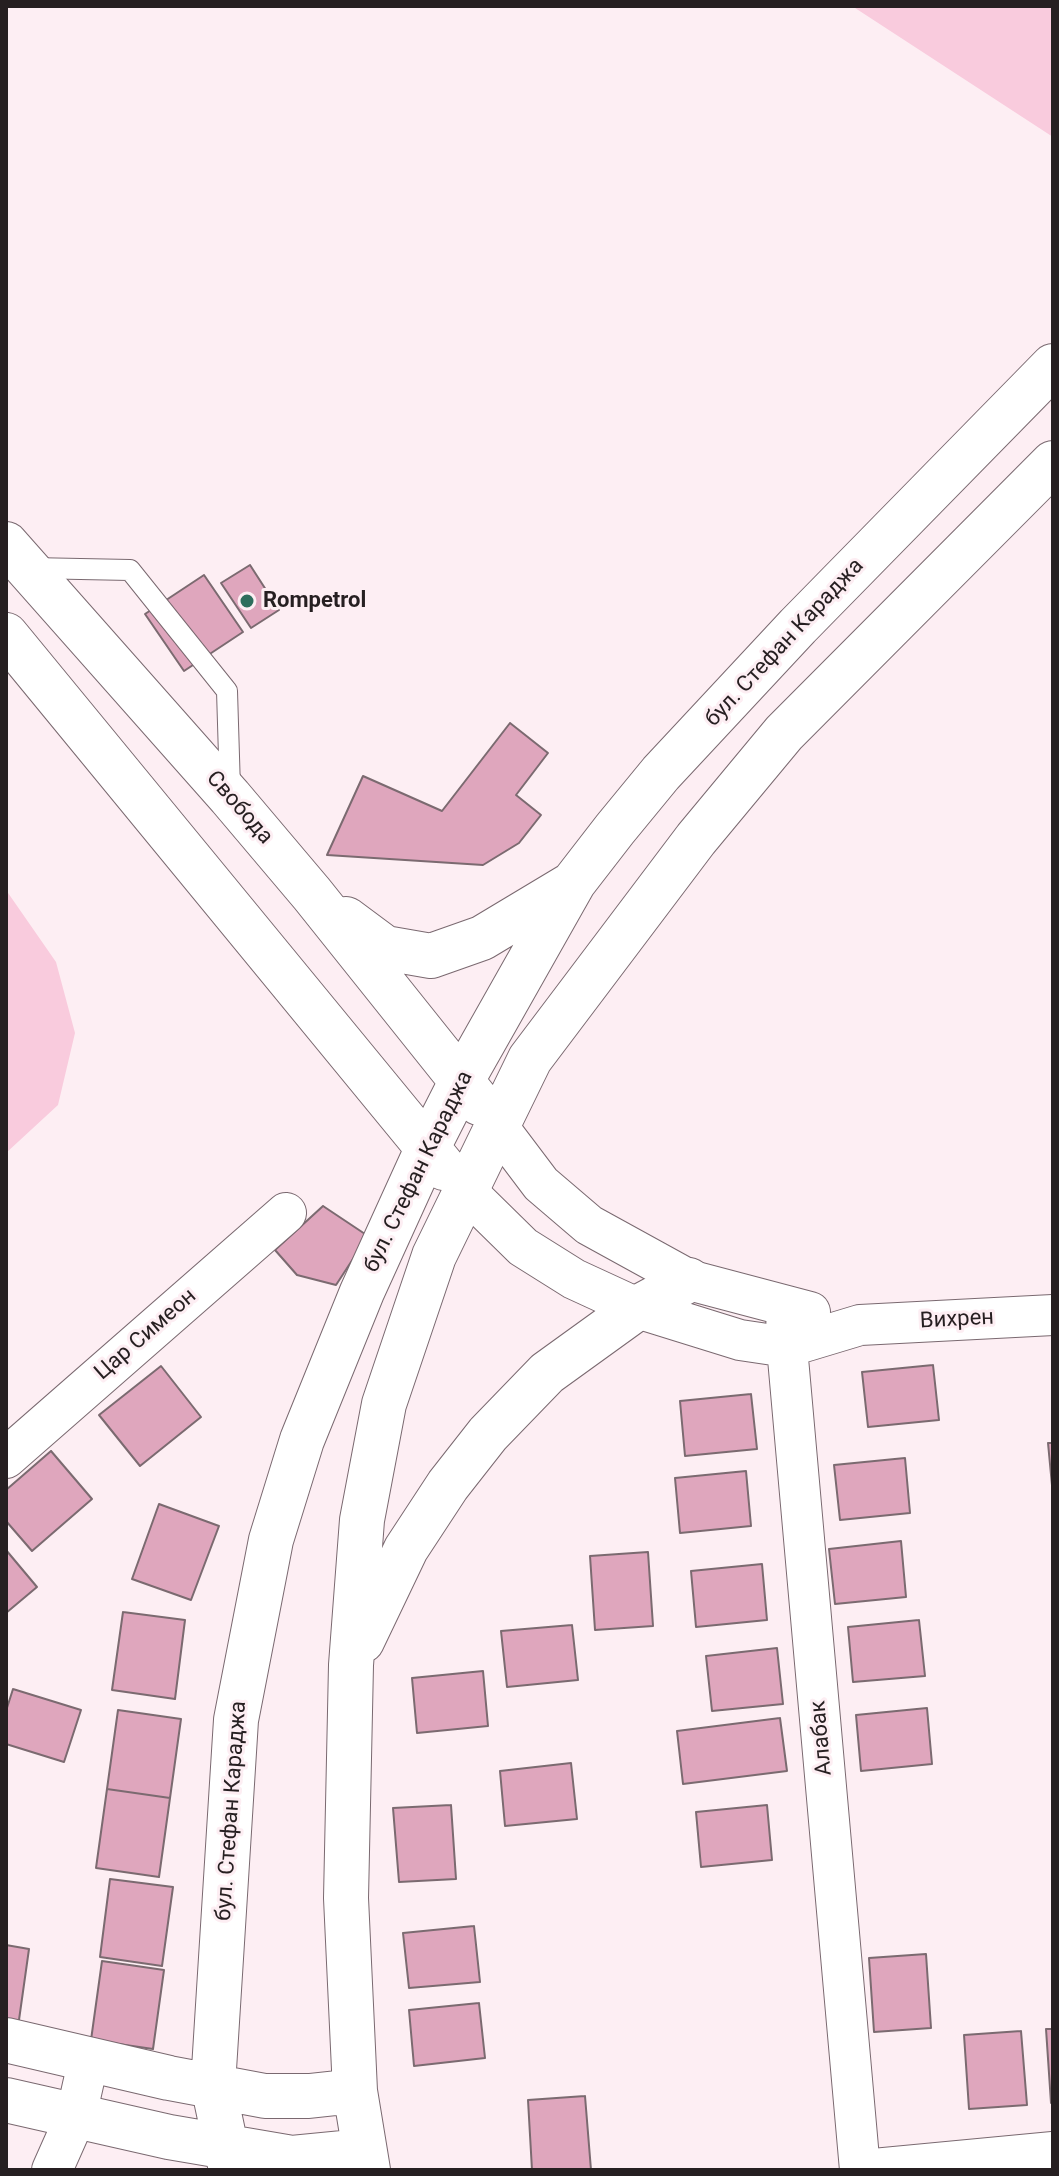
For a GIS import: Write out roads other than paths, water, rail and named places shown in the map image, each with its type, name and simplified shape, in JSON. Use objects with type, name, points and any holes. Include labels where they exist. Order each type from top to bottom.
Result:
[{"type":"street","name":"бул. Стефан Караджа","points":[[228,2158],[213,2085],[236,1720],[271,1540],[302,1440],[362,1292],[427,1149],[461,1082],[574,882],[661,773],[798,626],[1053,366]]},
{"type":"street","points":[[6,2100],[169,2137],[228,2158],[366,2160],[355,2091],[346,1898],[351,1665],[362,1520],[384,1404],[434,1256],[530,1059],[613,947],[784,733],[1053,463]]},
{"type":"street","name":"Свобода","points":[[17,556],[312,894],[498,1127]]},
{"type":"street","points":[[6,635],[427,1149],[523,1247],[574,1279],[637,1308],[740,1340],[787,1347],[860,1325]]},
{"type":"street","points":[[312,894],[385,948],[431,956],[482,938],[574,882]]},
{"type":"street","points":[[498,1127],[541,1184],[589,1225],[689,1280],[860,1325]]},
{"type":"street","name":"Цар Симеон","points":[[6,1458],[286,1213]]},
{"type":"street","points":[[351,1665],[406,1549],[448,1485],[488,1434],[547,1373],[637,1308],[689,1280]]},
{"type":"street","name":"Алабак","points":[[786,1306],[787,1347],[862,2170]]},
{"type":"street","name":"Вихрен","points":[[860,1325],[1053,1315]]},
{"type":"street","points":[[6,2040],[169,2078],[265,2096],[309,2096],[355,2091]]},
{"type":"street","points":[[52,2170],[76,2116],[89,2058]]},
{"type":"street","points":[[862,2170],[1053,2152]]},
{"type":"lane","points":[[17,556],[130,570],[227,691],[230,797]]},
{"type":"place","name":"Rompetrol","points":[[247,601]]}]
